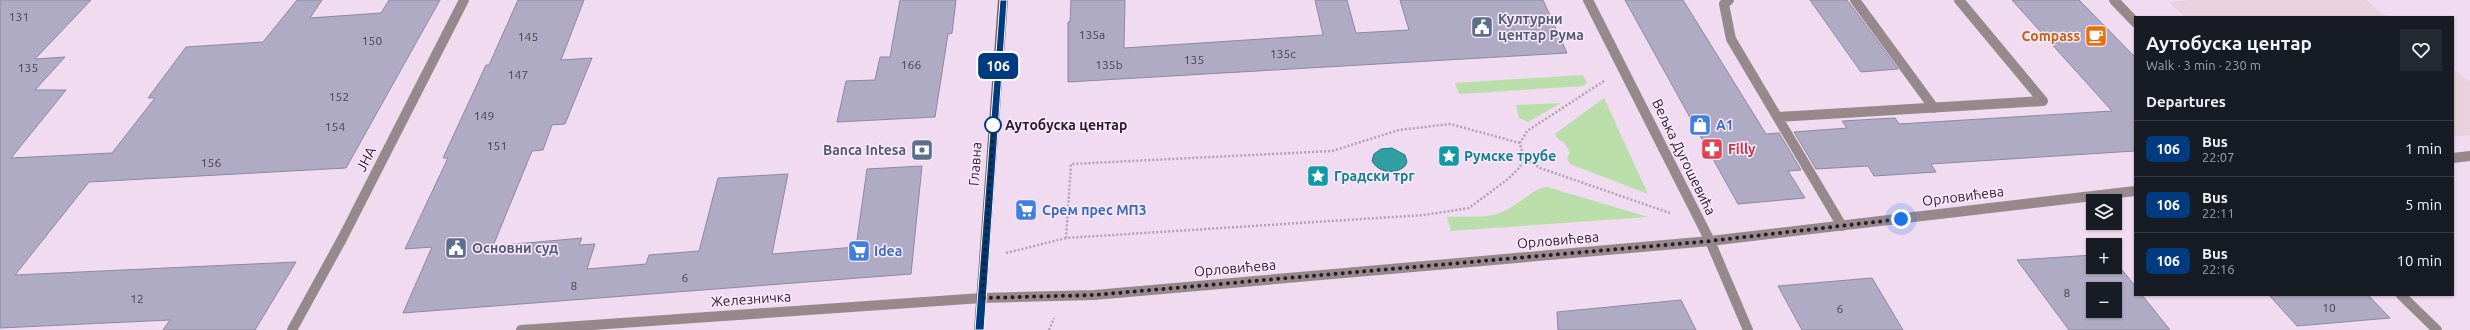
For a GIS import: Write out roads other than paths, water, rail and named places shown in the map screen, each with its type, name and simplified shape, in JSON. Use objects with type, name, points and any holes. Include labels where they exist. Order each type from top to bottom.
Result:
[{"type":"main road","name":"Главна","points":[[979,330],[1003,0]]},
{"type":"street","name":"ЈНА","points":[[292,330],[342,238],[464,0]]},
{"type":"street","name":"Вељка Дугошевића","points":[[1588,0],[1625,71],[1697,218],[1710,241],[1748,330]]},
{"type":"street","points":[[1729,0],[1724,4],[1731,39],[1842,226]]},
{"type":"street","points":[[1855,0],[1934,108]]},
{"type":"street","points":[[1777,117],[2043,101],[1959,0]]},
{"type":"street","points":[[2114,0],[2134,21]]},
{"type":"street","points":[[2454,158],[2470,156]]},
{"type":"street","name":"Орловићева","points":[[982,298],[1094,295],[1710,241],[2134,191]]},
{"type":"street","points":[[2401,296],[2437,330]]},
{"type":"street","name":"Железничка","points":[[522,330],[982,298]]},
{"type":"place","name":"Културни центар Рума","points":[[1482,27]]},
{"type":"place","name":"Compass","points":[[2096,36]]},
{"type":"place","name":"Аутобуска центар","points":[[993,125]]},
{"type":"place","name":"A1","points":[[1700,125]]},
{"type":"place","name":"Filly","points":[[1712,149]]},
{"type":"place","name":"Banca Intesa","points":[[922,150]]},
{"type":"place","name":"Румске трубе","points":[[1449,156]]},
{"type":"place","name":"Градски трг","points":[[1318,176]]},
{"type":"place","name":"Срем прес МП3","points":[[1026,210]]},
{"type":"place","name":"Основни суд","points":[[456,248]]},
{"type":"place","name":"Idea","points":[[859,251]]}]
